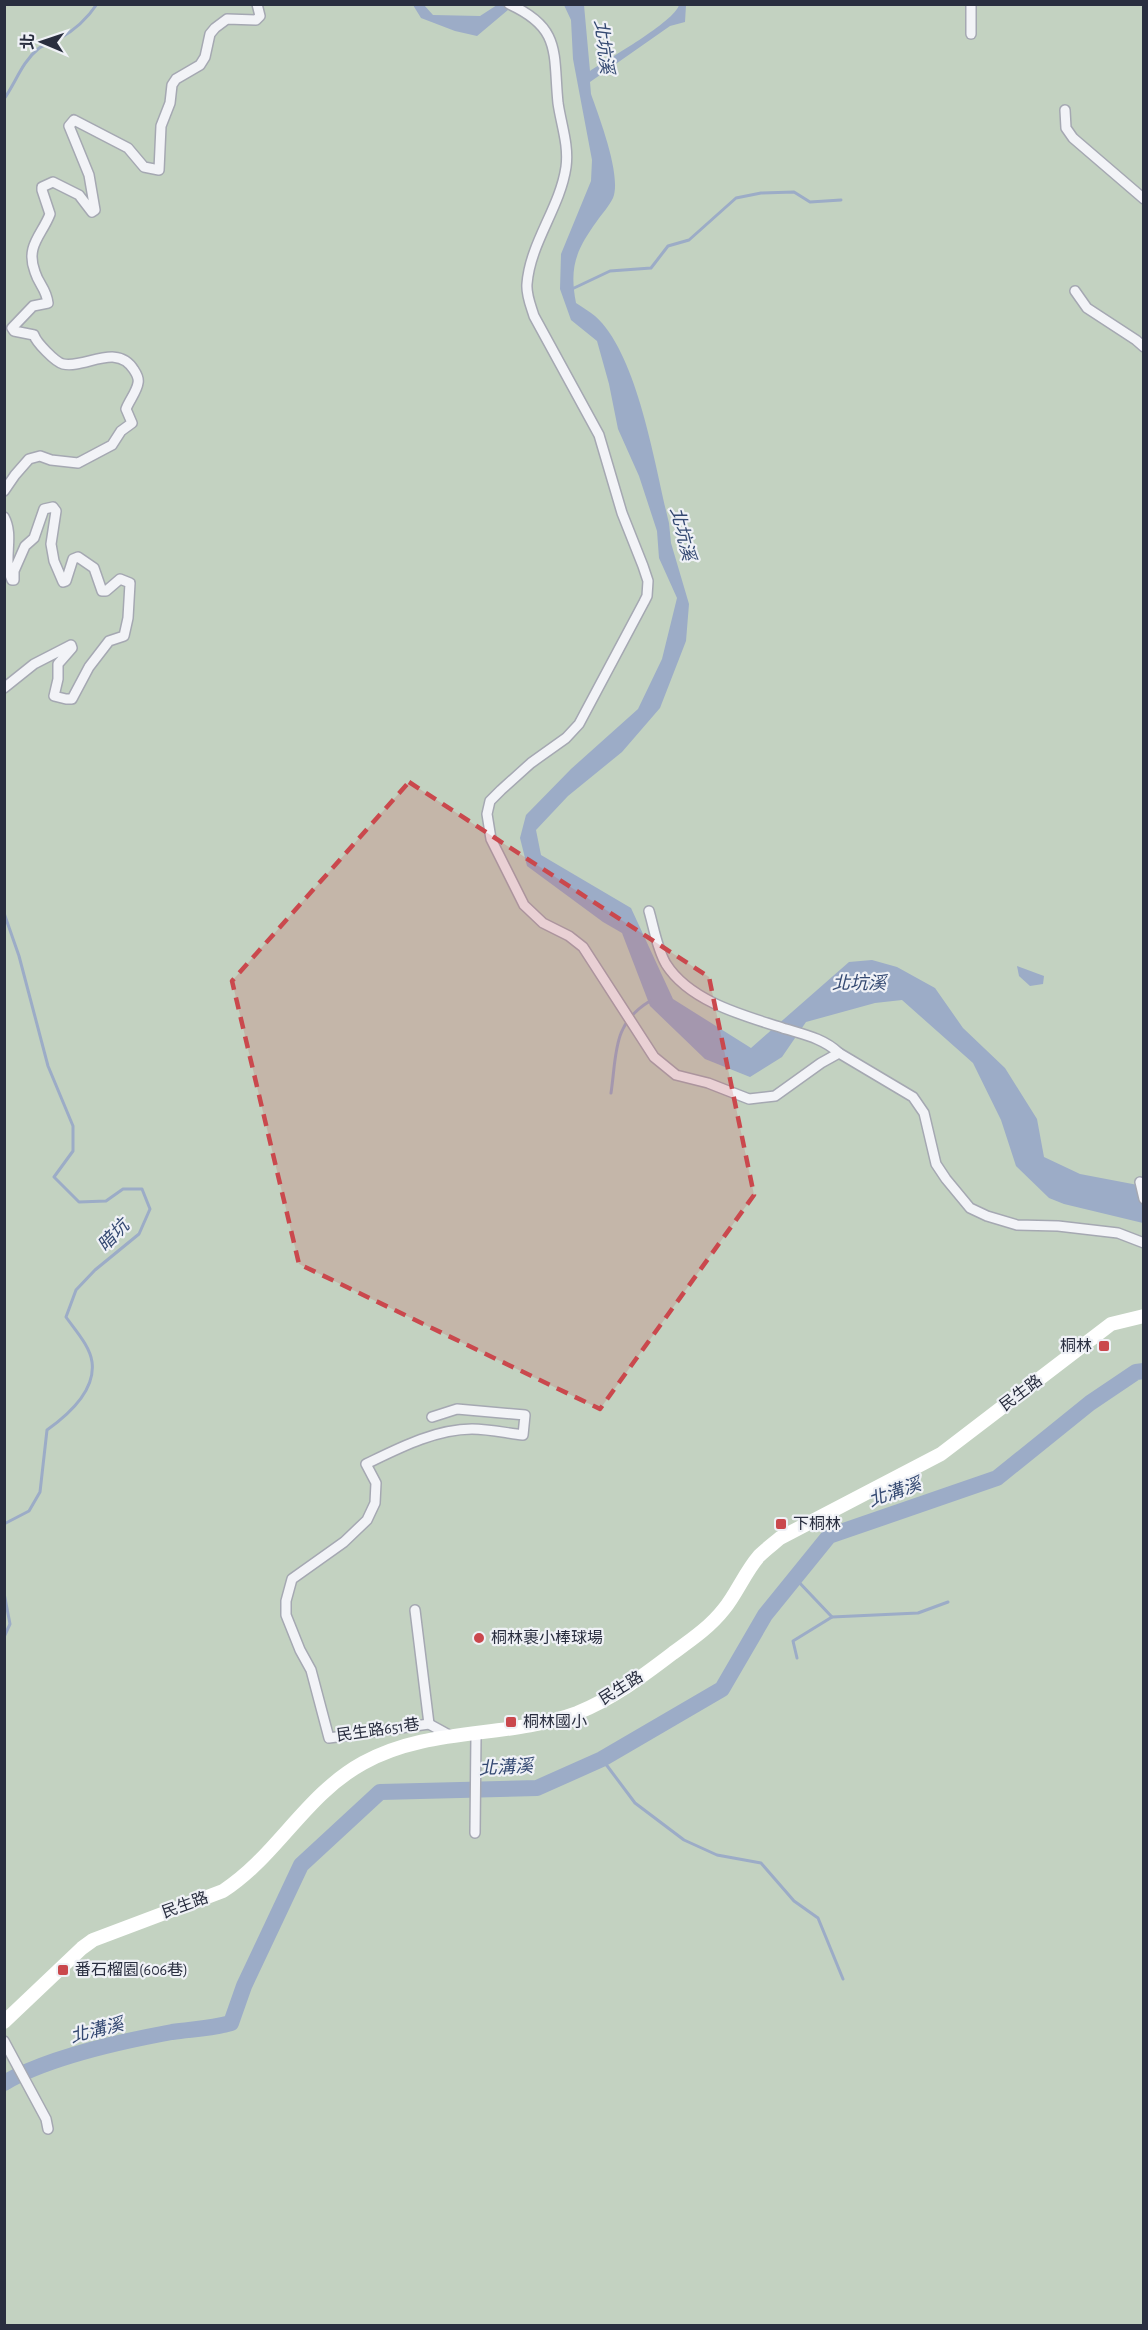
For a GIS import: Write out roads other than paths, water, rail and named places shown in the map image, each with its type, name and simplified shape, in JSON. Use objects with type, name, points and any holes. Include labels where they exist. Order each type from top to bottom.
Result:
[{"type":"street","points":[[4,491],[29,459],[40,456],[51,460],[78,463],[112,445],[121,431],[132,423],[126,409],[138,383],[136,373],[130,364],[119,358],[105,357],[73,365],[64,364],[55,361],[44,346],[36,341],[34,335],[15,331],[12,328],[33,306],[48,303],[47,291],[36,275],[32,260],[38,232],[47,223],[50,214],[42,187],[53,182],[79,195],[92,212],[95,210],[89,175],[69,126],[74,120],[128,148],[144,167],[159,170],[161,126],[170,103],[172,85],[176,79],[200,65],[205,57],[210,34],[214,28],[227,19],[256,20],[261,16],[257,4]]},
{"type":"street","points":[[509,4],[536,19],[546,32],[556,59],[558,104],[567,148],[566,166],[559,198],[534,253],[527,285],[530,300],[534,316],[599,435],[622,513],[648,581],[647,596],[579,724],[566,738],[531,763],[490,801],[487,814],[491,839],[524,905],[543,923],[569,936],[583,947],[654,1057],[676,1075],[708,1083],[749,1099],[775,1096],[839,1053]]},
{"type":"street","points":[[971,4],[972,34]]},
{"type":"street","points":[[1065,110],[1066,128],[1073,138],[1143,199]]},
{"type":"street","points":[[1075,291],[1087,308],[1137,340],[1143,347]]},
{"type":"street","points":[[4,517],[10,534],[7,561],[12,580],[14,580],[14,571],[25,546],[34,538],[44,509],[53,507],[56,510],[51,544],[54,561],[63,582],[66,581],[73,559],[78,557],[94,568],[102,591],[106,591],[120,579],[130,583],[128,618],[124,636],[109,641],[89,667],[72,699],[54,696],[58,679],[58,664],[72,648],[71,645],[34,664],[4,688]]},
{"type":"street","points":[[649,911],[665,962],[678,980],[708,999],[762,1021],[827,1042],[839,1053],[913,1097],[924,1113],[936,1164],[970,1208],[1017,1225],[1058,1226],[1118,1233],[1143,1244]]},
{"type":"street","points":[[1140,1182],[1143,1199]]},
{"type":"street","name":"民生路","points":[[4,2022],[93,1940],[224,1891],[237,1882],[260,1861],[312,1802],[344,1774],[363,1763],[399,1747],[449,1735],[476,1735],[535,1726],[605,1701],[706,1628],[725,1609],[759,1557],[780,1538],[941,1454],[1111,1324],[1143,1316]]},
{"type":"street","name":"民生路651巷","points":[[432,1417],[457,1409],[525,1415],[523,1435],[471,1429],[434,1435],[366,1464],[376,1483],[375,1503],[367,1520],[344,1542],[292,1579],[286,1601],[286,1615],[318,1691],[329,1738],[429,1724],[449,1735]]},
{"type":"street","points":[[415,1610],[429,1724]]},
{"type":"street","points":[[476,1735],[476,1828]]},
{"type":"street","points":[[7,2044],[47,2124]]},
{"type":"water","points":[[413,5],[424,5],[433,15],[480,16],[497,5],[514,5],[477,36],[455,31],[421,18]]},
{"type":"water","name":"北坑溪","points":[[564,5],[584,5],[590,71],[666,21],[679,5],[686,5],[685,22],[670,26],[590,82],[591,94],[612,161],[615,188],[613,198],[579,250],[573,279],[576,303],[595,316],[610,334],[623,356],[634,383],[651,443],[669,523],[671,543],[689,604],[686,641],[660,708],[622,752],[568,796],[536,830],[541,855],[631,908],[673,999],[751,1048],[849,962],[872,960],[897,967],[935,988],[963,1028],[1005,1068],[1037,1119],[1044,1157],[1080,1174],[1143,1186],[1143,1223],[1064,1204],[1049,1198],[1016,1166],[1001,1120],[973,1063],[902,1000],[875,1003],[806,1022],[782,1057],[750,1077],[705,1059],[650,1006],[622,933],[603,922],[527,866],[520,838],[526,815],[571,769],[638,709],[662,659],[677,598],[659,558],[657,531],[639,476],[618,429],[597,341],[571,320],[560,289],[561,254],[591,181],[592,160],[573,59],[571,20]]},
{"type":"water","points":[[1017,966],[1044,976],[1043,984],[1030,986],[1019,976]]},
{"type":"waterway","points":[[4,99],[32,54],[40,47],[65,36],[85,19],[97,4]]},
{"type":"waterway","points":[[572,289],[610,271],[651,268],[668,246],[689,240],[736,198],[761,193],[794,192],[810,202],[841,200]]},
{"type":"waterway","name":"暗坑","points":[[4,913],[19,956],[48,1066],[73,1126],[73,1151],[54,1177],[79,1202],[106,1201],[123,1189],[142,1189],[150,1209],[139,1234],[95,1270],[76,1290],[66,1317],[82,1338],[91,1356],[90,1383],[72,1410],[47,1430],[40,1492],[29,1511],[4,1524]]},
{"type":"waterway","points":[[611,1093],[618,1041],[629,1019],[650,1001]]},
{"type":"waterway","name":"北溝溪","points":[[4,2083],[63,2058],[152,2036],[231,2023],[244,1986],[301,1865],[380,1792],[537,1788],[602,1759],[722,1689],[765,1615],[829,1536],[997,1478],[1090,1403],[1136,1372],[1144,1371]]},
{"type":"waterway","points":[[795,1578],[832,1617],[918,1613],[948,1602]]},
{"type":"waterway","name":"暗坑","points":[[4,1593],[10,1624],[4,1637]]},
{"type":"waterway","points":[[797,1658],[793,1641],[832,1617]]},
{"type":"waterway","points":[[602,1759],[635,1803],[684,1840],[717,1855],[761,1863],[794,1901],[818,1918],[843,1979]]},
{"type":"place","name":"桐林","points":[[1104,1346]]},
{"type":"place","name":"下桐林","points":[[781,1524]]},
{"type":"place","name":"桐林裹小棒球場","points":[[479,1638]]},
{"type":"place","name":"桐林國小","points":[[511,1722]]},
{"type":"place","name":"番石榴園(606巷)","points":[[63,1970]]}]
